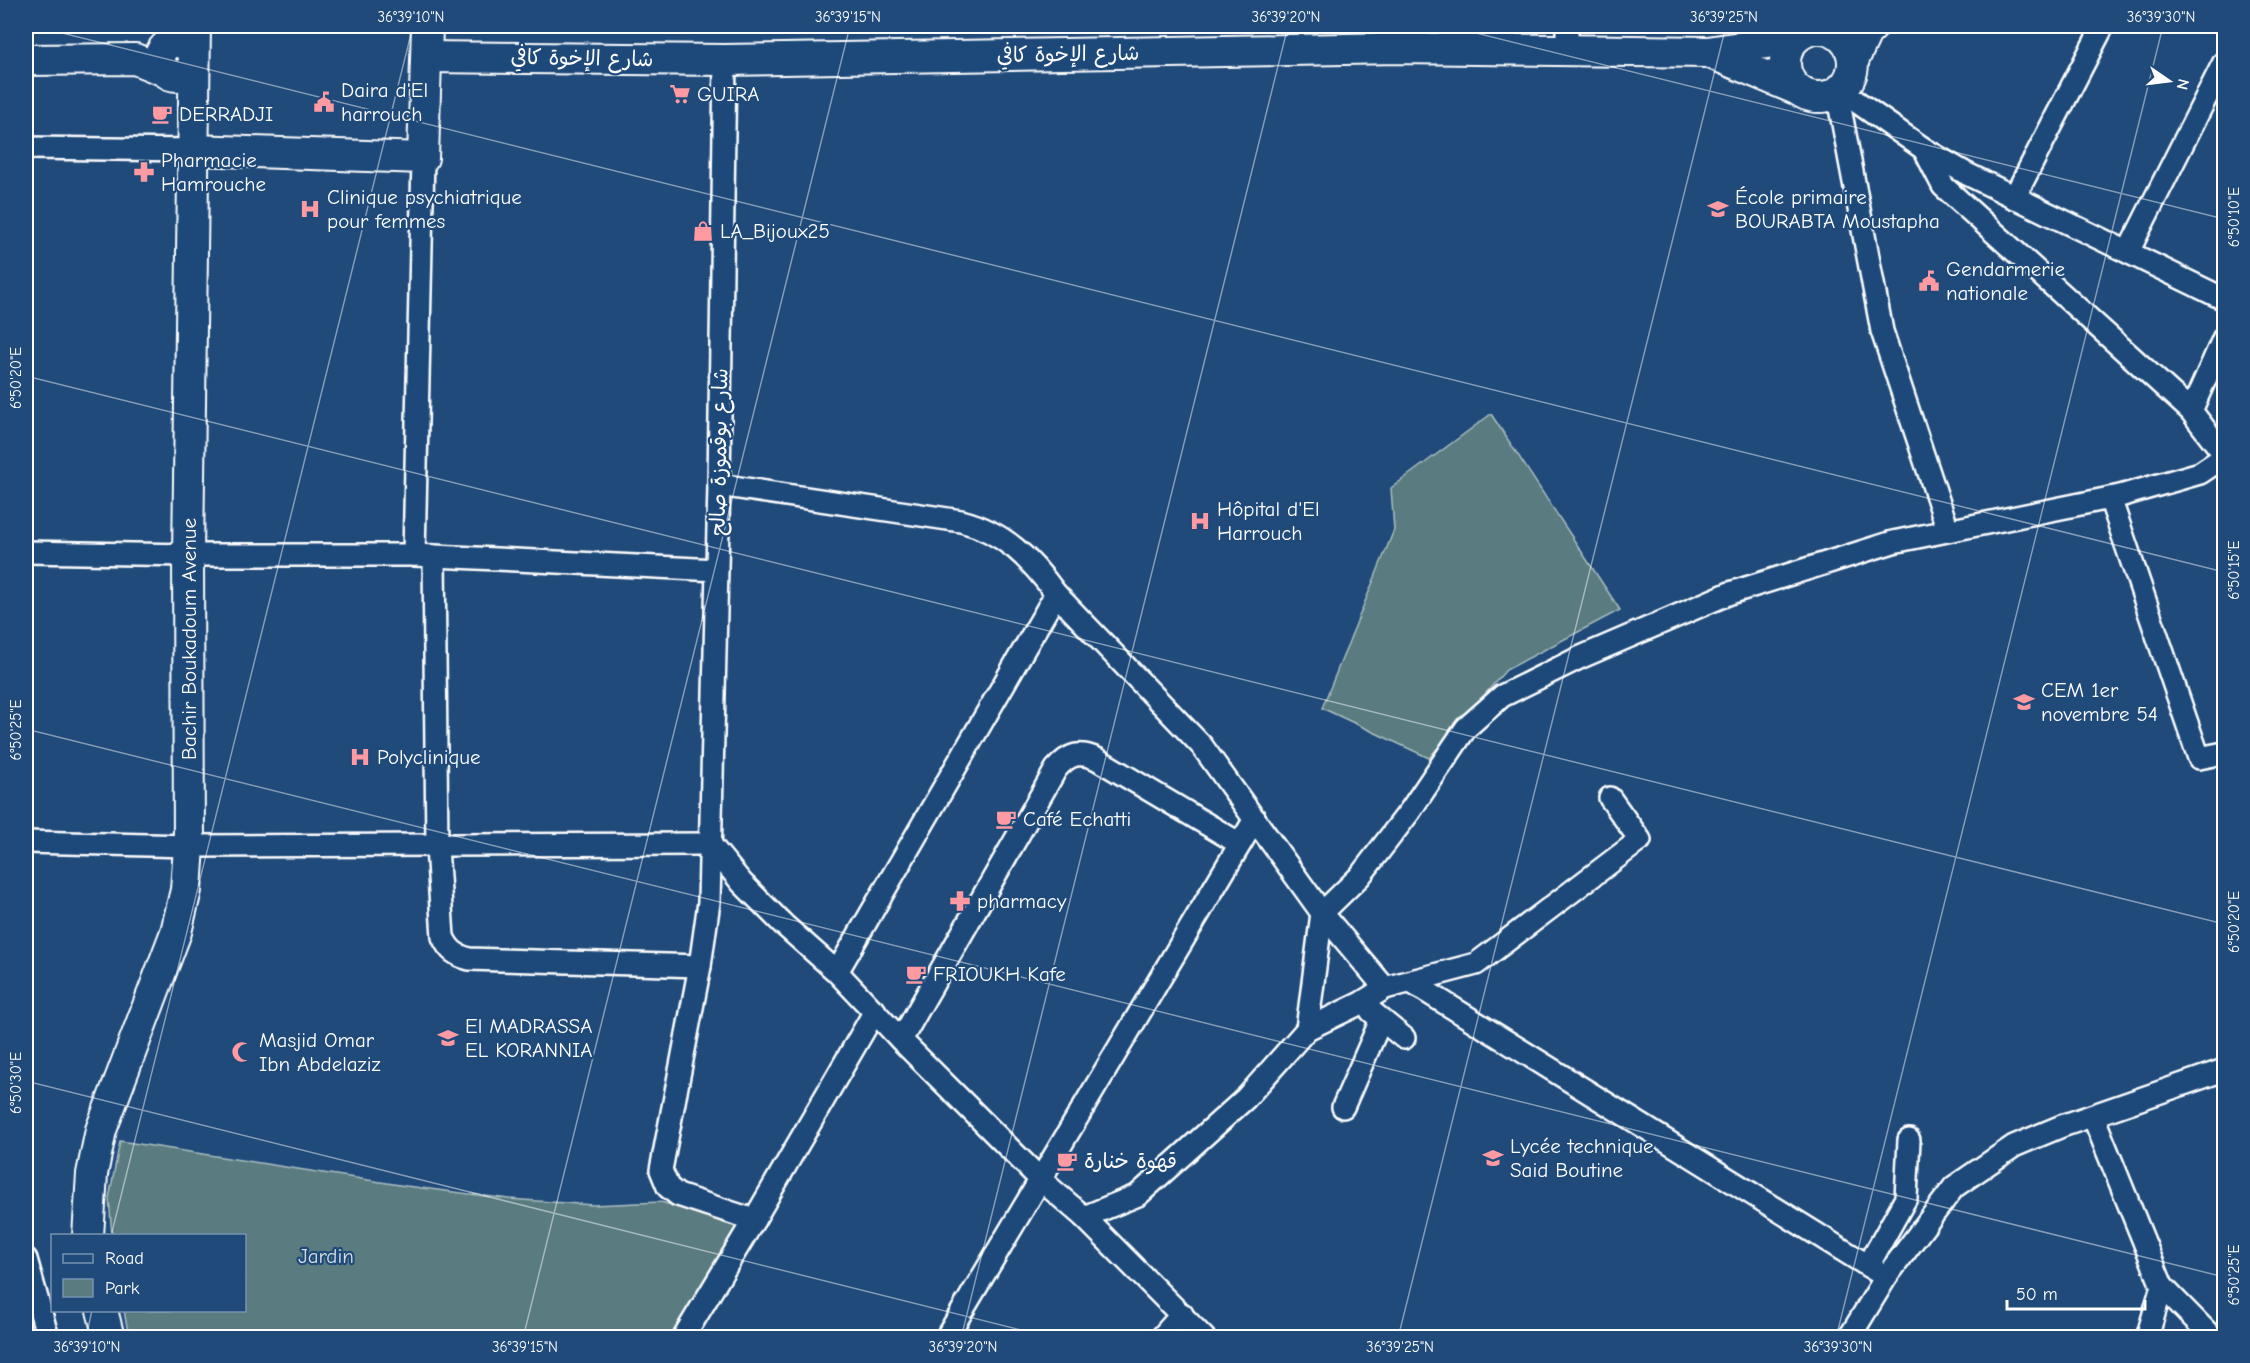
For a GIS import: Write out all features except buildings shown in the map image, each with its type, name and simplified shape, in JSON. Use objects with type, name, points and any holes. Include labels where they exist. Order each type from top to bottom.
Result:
[{"type":"main road","points":[[195,150],[423,158],[427,26]]},
{"type":"main road","points":[[1708,52],[1805,94],[1816,97],[1827,96],[1838,91],[1847,82],[1852,72],[1853,61],[1866,33],[1874,26]]},
{"type":"main road","points":[[1708,52],[1811,30],[1828,29],[1846,41],[1853,61]]},
{"type":"main road","points":[[1796,89],[1785,70],[1785,59],[1811,30]]},
{"type":"main road","name":"شارع الإخوة كافي","points":[[427,57],[725,60],[1407,41],[1490,49],[1567,38],[1708,52]]},
{"type":"main road","points":[[26,60],[135,59],[183,55]]},
{"type":"main road","name":"Bachir Boukadoum Avenue","points":[[88,1234],[92,1174],[101,1130],[176,932],[186,890],[189,846],[188,555],[195,150],[183,55]]},
{"type":"main road","points":[[102,1312],[109,1338]]},
{"type":"street","points":[[1444,26],[1490,49]]},
{"type":"street","points":[[2014,198],[2103,26]]},
{"type":"street","name":"شارع بوقموزة صالح","points":[[725,60],[719,485],[709,902],[700,966],[661,1170],[668,1186],[678,1195],[754,1220]]},
{"type":"street","points":[[2128,252],[2224,62]]},
{"type":"street","points":[[1838,91],[1924,149],[1966,174],[2224,299]]},
{"type":"street","points":[[1838,91],[1882,331],[1948,530]]},
{"type":"street","points":[[26,148],[195,150]]},
{"type":"street","points":[[1307,1029],[1322,913],[1359,876],[1410,811],[1466,728],[1502,696],[1579,658],[1730,593],[1893,542],[2110,498],[2200,473],[2224,456],[2190,411],[1942,186],[1924,149]]},
{"type":"street","points":[[423,158],[424,555],[443,937],[448,948],[457,955],[469,959],[700,966]]},
{"type":"street","points":[[2190,411],[2224,337]]},
{"type":"street","points":[[719,485],[961,521],[978,525],[1000,536],[1037,568],[1056,594],[1202,746],[1322,913],[1385,987]]},
{"type":"street","points":[[2110,498],[2199,758],[2224,753]]},
{"type":"street","points":[[26,552],[424,555],[717,570]]},
{"type":"street","points":[[837,972],[1056,594]]},
{"type":"street","points":[[901,1040],[1056,769],[1064,759],[1074,754],[1087,754],[1240,844]]},
{"type":"street","points":[[1084,1217],[1138,1195],[1246,1098],[1307,1029],[1361,1003],[1385,987],[1476,964],[1640,840],[1610,798]]},
{"type":"street","points":[[946,1338],[1255,819]]},
{"type":"street","points":[[26,842],[189,846],[437,847],[711,844],[742,884],[837,972],[901,1040],[1041,1180],[1084,1217],[1204,1338]]},
{"type":"street","points":[[1411,982],[1886,1277]]},
{"type":"street","points":[[1361,1003],[1404,1038]]},
{"type":"street","points":[[683,1338],[875,1011]]},
{"type":"street","points":[[1343,1107],[1381,1020]]},
{"type":"street","points":[[1849,1338],[1886,1277],[1954,1187],[2014,1146],[2224,1070]]},
{"type":"street","points":[[2093,1116],[2162,1286],[2213,1338]]},
{"type":"street","points":[[1868,1266],[1906,1198],[1909,1140]]},
{"type":"street","points":[[26,1259],[48,1338]]},
{"type":"street","points":[[2147,1338],[2162,1286]]},
{"type":"street","points":[[1161,1338],[1182,1314]]},
{"type":"green space","points":[[1491,414],[1620,610],[1506,670],[1429,758],[1322,708],[1394,530],[1391,488]]},
{"type":"green space","name":"Jardin","points":[[120,1141],[406,1186],[509,1199],[593,1205],[661,1202],[738,1225],[671,1338],[129,1337],[124,1312],[246,1312],[246,1234],[112,1234],[109,1198]]},
{"type":"place","name":"GUIRA","points":[[680,94]]},
{"type":"place","name":"Daira d'El harrouch","points":[[324,102]]},
{"type":"place","name":"DERRADJI","points":[[162,114]]},
{"type":"place","name":"Pharmacie Hamrouche","points":[[144,172]]},
{"type":"place","name":"Clinique psychiatrique pour femmes","points":[[310,209]]},
{"type":"place","name":"École primaire BOURABTA Moustapha","points":[[1718,209]]},
{"type":"place","name":"LA_Bijoux25","points":[[703,231]]},
{"type":"place","name":"Gendarmerie nationale","points":[[1929,281]]},
{"type":"place","name":"Hôpital d'El Harrouch","points":[[1200,521]]},
{"type":"place","name":"CEM 1er novembre 54","points":[[2024,702]]},
{"type":"place","name":"Polyclinique","points":[[360,757]]},
{"type":"place","name":"Café Echatti","points":[[1006,819]]},
{"type":"place","name":"pharmacy","points":[[960,901]]},
{"type":"place","name":"FRIOUKH Kafe","points":[[916,974]]},
{"type":"place","name":"El MADRASSA EL KORANNIA","points":[[448,1038]]},
{"type":"place","name":"Masjid Omar Ibn Abdelaziz","points":[[242,1052]]},
{"type":"place","name":"Lycée technique Said Boutine","points":[[1493,1158]]},
{"type":"place","name":"قهوة خنارة","points":[[1067,1161]]}]
